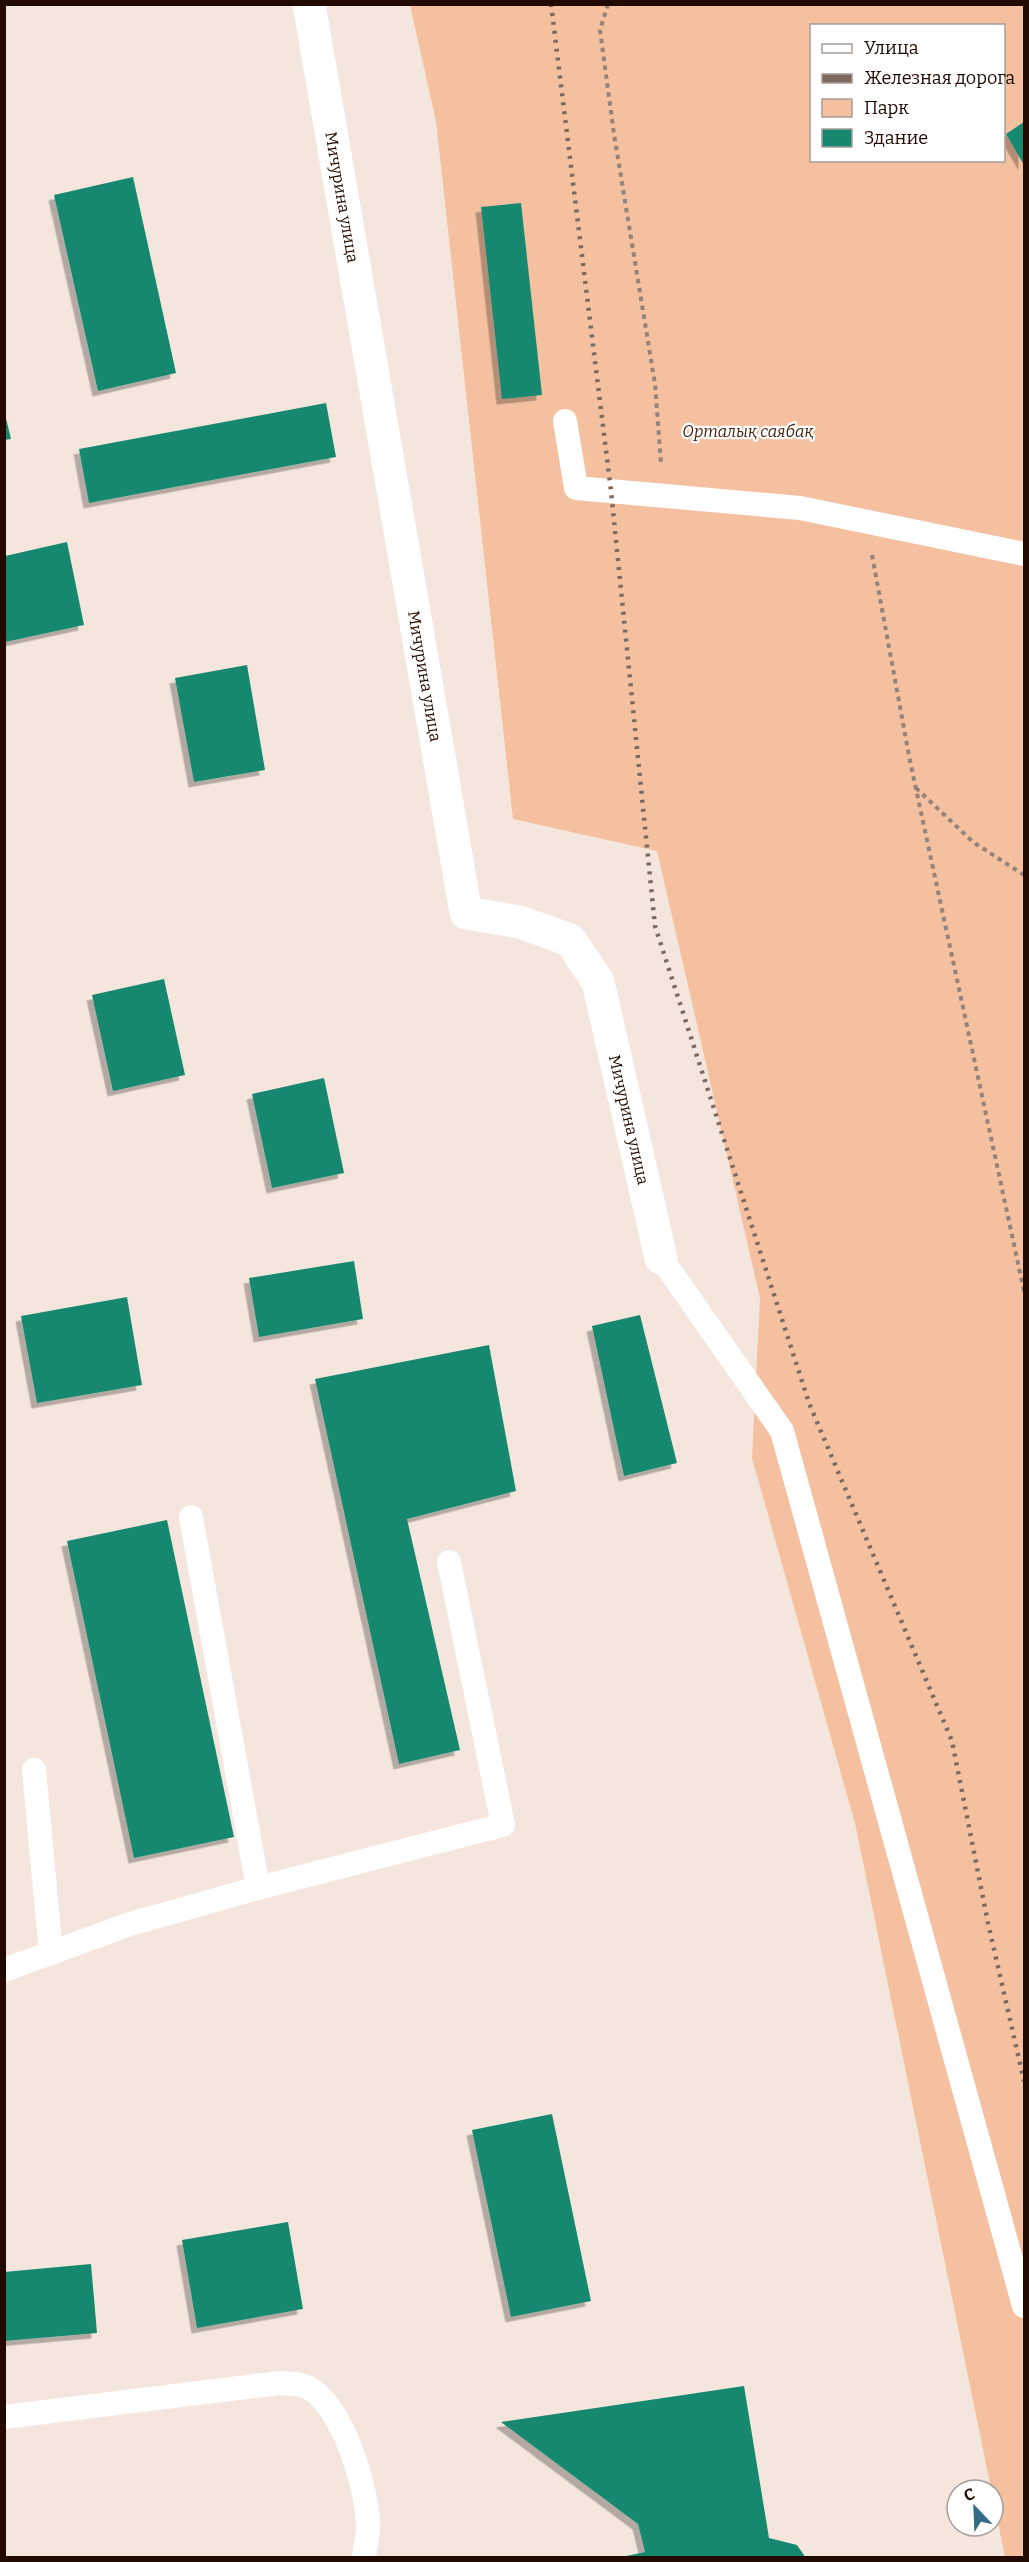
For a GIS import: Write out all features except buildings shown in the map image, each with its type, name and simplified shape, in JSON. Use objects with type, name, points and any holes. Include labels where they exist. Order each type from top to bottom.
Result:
[{"type":"street","name":"Мичурина улица","points":[[309,4],[466,913],[520,922],[570,940],[598,982],[661,1258]]},
{"type":"lane","points":[[565,421],[576,488],[800,508],[1024,554]]},
{"type":"lane","points":[[661,1258],[782,1431],[1024,2306]]},
{"type":"lane","points":[[191,1517],[258,1888]]},
{"type":"lane","points":[[4,1970],[130,1924],[258,1888],[503,1825],[449,1562]]},
{"type":"lane","points":[[34,1770],[51,1953]]},
{"type":"lane","points":[[4,2417],[280,2384],[306,2386],[329,2405],[345,2430],[361,2483],[368,2528],[364,2558]]},
{"type":"path","points":[[608,4],[600,30],[614,134],[655,384],[664,496]]},
{"type":"path","points":[[866,522],[915,787],[1024,1292]]},
{"type":"path","points":[[915,787],[973,842],[1024,875]]},
{"type":"green space","name":"Орталық саябақ","points":[[410,5],[1024,5],[1024,2557],[1005,2557],[1001,2538],[1005,2538],[1005,2478],[989,2478],[855,1823],[752,1458],[760,1298],[657,851],[513,819],[436,121]]},
{"type":"railway","points":[[551,4],[611,491],[655,926],[809,1403],[952,1741],[988,1923],[1024,2081]]}]
